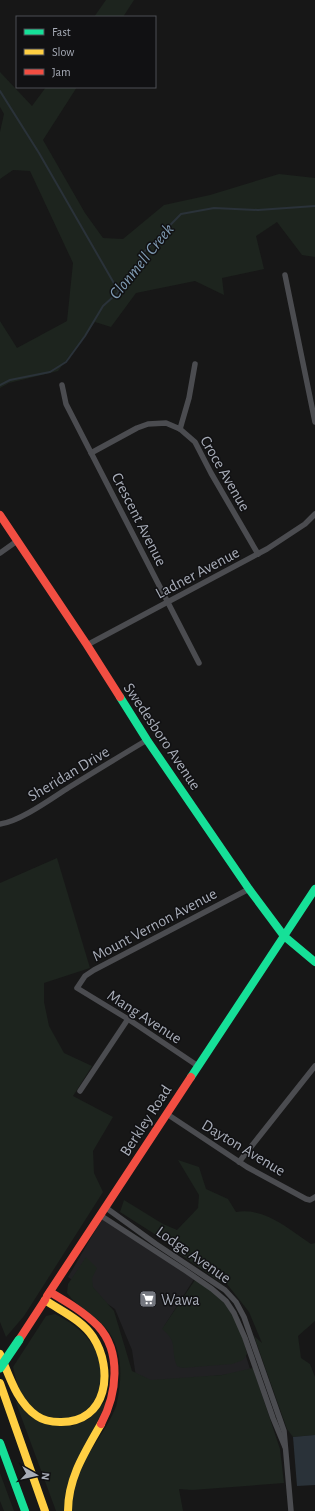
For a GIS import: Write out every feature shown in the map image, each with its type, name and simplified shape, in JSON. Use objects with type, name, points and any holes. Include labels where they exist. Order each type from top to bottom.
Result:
[{"type":"main road","name":"Swedesboro Avenue","points":[[0,515],[87,645],[147,740],[249,889],[284,936],[315,962]]},
{"type":"main road","name":"Berkley Road","points":[[0,1368],[315,889]]},
{"type":"main road","points":[[50,1292],[91,1320],[102,1331],[110,1345],[115,1369],[115,1384],[112,1400],[108,1412],[72,1480],[68,1494],[68,1511]]},
{"type":"main road","points":[[0,1354],[24,1404],[37,1417],[55,1422],[69,1422],[82,1417],[96,1406],[104,1391],[106,1380],[103,1358],[99,1348],[86,1328],[45,1300]]},
{"type":"main road","points":[[0,1383],[46,1511]]},
{"type":"main road","points":[[0,1443],[25,1511]]},
{"type":"street","points":[[285,275],[315,422]]},
{"type":"street","points":[[180,429],[189,398],[195,364]]},
{"type":"street","name":"Crescent Avenue","points":[[62,385],[66,404],[199,664]]},
{"type":"street","name":"Croce Avenue","points":[[91,453],[148,424],[166,423],[180,429],[195,442],[211,473],[258,554]]},
{"type":"street","name":"Ladner Avenue","points":[[87,645],[258,554],[292,533],[315,514]]},
{"type":"street","points":[[0,553],[17,541]]},
{"type":"street","name":"Sheridan Drive","points":[[0,824],[15,819],[51,800],[147,740]]},
{"type":"street","name":"Mount Vernon Avenue","points":[[77,988],[85,976],[94,970],[249,889]]},
{"type":"street","name":"Mang Avenue","points":[[77,988],[128,1019],[198,1066]]},
{"type":"street","points":[[80,1091],[128,1019]]},
{"type":"street","points":[[239,1162],[315,1066]]},
{"type":"street","name":"Dayton Avenue","points":[[167,1114],[239,1162],[295,1193],[312,1198]]},
{"type":"street","name":"Lodge Avenue","points":[[105,1207],[156,1244],[218,1285],[233,1299],[244,1317],[281,1423],[285,1438],[291,1511]]},
{"type":"street","name":"Lodge Avenue","points":[[100,1215],[186,1271],[226,1301],[234,1313],[245,1338],[286,1451]]},
{"type":"shaded area","points":[[106,0],[134,0],[124,16],[95,16]]},
{"type":"shaded area","points":[[0,72],[32,106],[45,88],[76,88],[43,140],[85,213],[103,238],[123,239],[164,205],[210,195],[279,174],[315,178],[315,257],[302,255],[277,222],[256,236],[264,269],[222,278],[224,295],[195,281],[136,293],[111,327],[95,322],[58,371],[9,383],[0,388],[0,321],[17,348],[67,321],[73,263],[30,171],[13,170],[0,179],[0,132],[4,114],[0,107]]},
{"type":"shaded area","points":[[57,858],[90,968],[44,983],[44,1002],[49,1026],[64,1053],[92,1066],[73,1096],[113,1117],[93,1151],[94,1173],[103,1192],[24,1316],[6,1337],[0,1322],[0,883]]},
{"type":"shaded area","points":[[178,1160],[199,1167],[206,1189],[228,1199],[236,1212],[246,1211],[266,1216],[276,1220],[311,1244],[315,1243],[315,1321],[298,1336],[301,1358],[310,1364],[315,1377],[315,1435],[293,1437],[287,1429],[254,1336],[262,1343],[249,1312],[223,1279],[220,1282],[174,1250],[175,1247],[120,1212],[124,1200],[163,1224],[177,1230],[198,1208],[199,1195]]},
{"type":"shaded area","points":[[102,1219],[194,1279],[163,1328],[175,1341],[245,1353],[251,1372],[137,1384],[132,1350],[115,1309],[68,1277]]},
{"type":"shaded area","points":[[86,1257],[97,1268],[92,1278],[93,1287],[114,1311],[132,1371],[151,1380],[222,1375],[253,1368],[280,1449],[284,1483],[192,1490],[179,1489],[183,1511],[72,1511],[73,1491],[76,1477],[82,1464],[107,1425],[115,1409],[120,1380],[119,1356],[109,1332],[99,1321],[77,1304],[67,1293],[68,1284]]},
{"type":"shaded area","points":[[195,1280],[217,1295],[229,1309],[241,1332],[246,1347],[247,1354],[243,1360],[232,1364],[182,1368],[177,1366],[171,1338],[162,1329]]},
{"type":"shaded area","points":[[55,1314],[73,1325],[88,1339],[94,1348],[101,1368],[100,1391],[95,1401],[90,1407],[76,1416],[60,1420],[43,1416],[26,1401],[18,1387],[13,1367],[46,1316]]},
{"type":"shaded area","points":[[110,1396],[97,1423],[66,1511],[56,1511],[15,1400],[29,1416],[72,1426],[90,1418]]},
{"type":"shaded area","points":[[315,1435],[315,1485],[297,1486],[293,1437]]},
{"type":"shaded area","points":[[0,1473],[14,1511],[4,1511],[0,1501]]},
{"type":"waterway","points":[[0,91],[39,153],[119,292]]},
{"type":"waterway","name":"Clonmell Creek","points":[[0,385],[10,380],[50,372],[66,362],[85,336],[103,306],[123,288],[144,252],[181,214],[214,208],[258,210],[315,206]]},
{"type":"traffic: fast","points":[[120,697],[147,740],[249,889],[284,936],[315,962]]},
{"type":"traffic: fast","points":[[191,1077],[315,889]]},
{"type":"traffic: fast","points":[[0,1368],[19,1340]]},
{"type":"traffic: fast","points":[[0,1443],[25,1511]]},
{"type":"traffic: slow","points":[[0,1354],[14,1388],[24,1404],[40,1418],[54,1422],[76,1420],[88,1414],[97,1404],[102,1392],[104,1378],[100,1350],[93,1337],[83,1326],[71,1316],[45,1300]]},
{"type":"traffic: slow","points":[[0,1383],[45,1511]]},
{"type":"traffic: slow","points":[[68,1511],[74,1476],[101,1424]]},
{"type":"traffic: jam","points":[[0,515],[120,697]]},
{"type":"traffic: jam","points":[[47,1296],[191,1077]]},
{"type":"traffic: jam","points":[[50,1292],[93,1321],[106,1336],[111,1348],[114,1361],[113,1387],[111,1400],[101,1424]]},
{"type":"traffic: jam","points":[[19,1340],[45,1300]]},
{"type":"place","name":"Wawa","points":[[148,1299]]}]
